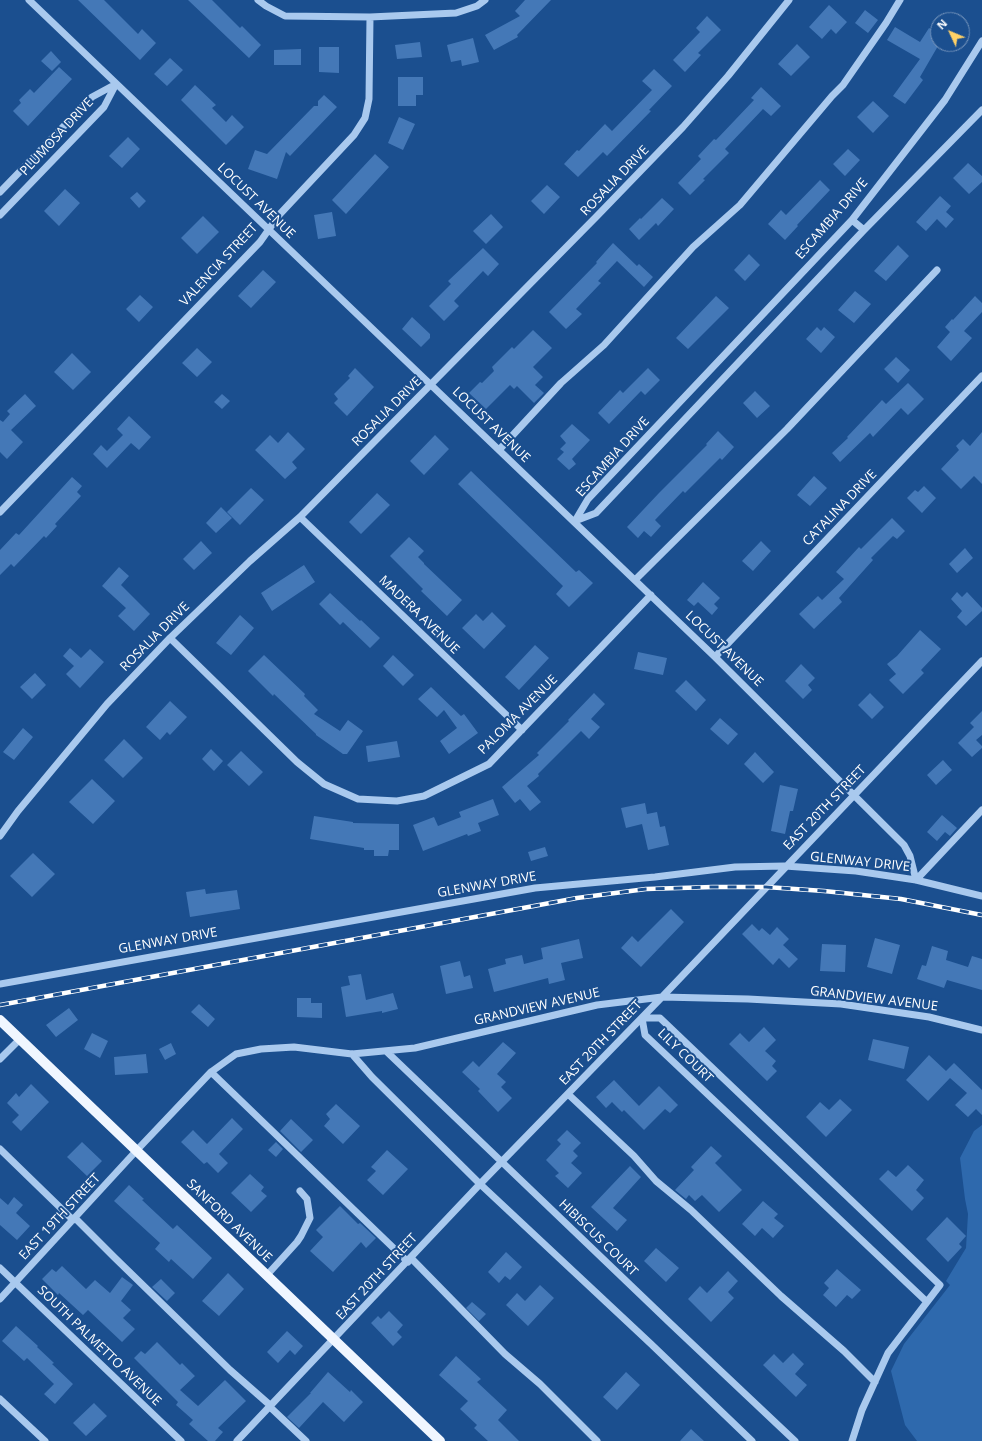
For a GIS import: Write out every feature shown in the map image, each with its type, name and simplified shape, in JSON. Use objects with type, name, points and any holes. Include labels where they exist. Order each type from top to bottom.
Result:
[{"type":"main road","name":"SANFORD AVENUE","points":[[0,1020],[440,1441]]},
{"type":"street","name":"LOCUST AVENUE","points":[[29,0],[575,521],[715,657],[904,845],[910,856],[916,880]]},
{"type":"street","points":[[258,0],[284,16],[370,17],[456,13],[477,6],[485,0]]},
{"type":"street","name":"ROSALIA DRIVE","points":[[0,836],[18,810],[102,710],[170,638],[250,561],[300,517],[683,127],[728,76],[788,0]]},
{"type":"street","points":[[499,450],[561,383],[604,345],[693,247],[740,205],[843,85],[900,0]]},
{"type":"street","name":"VALENCIA STREET","points":[[0,512],[260,242],[279,215],[354,135],[364,118],[370,99],[370,17]]},
{"type":"street","name":"ESCAMBIA DRIVE","points":[[575,521],[588,499],[852,220],[945,100],[982,41]]},
{"type":"street","name":"PLUMOSA DRIVE","points":[[0,192],[92,97],[116,84]]},
{"type":"street","name":"PLUMOSA DRIVE","points":[[0,215],[104,107],[116,84]]},
{"type":"street","name":"ESCAMBIA DRIVE","points":[[575,521],[596,513],[864,230],[982,110]]},
{"type":"street","points":[[852,220],[864,230]]},
{"type":"street","points":[[635,580],[787,429],[937,270]]},
{"type":"street","name":"CATALINA DRIVE","points":[[715,657],[982,376]]},
{"type":"street","name":"MADERA AVENUE","points":[[300,517],[522,730]]},
{"type":"street","name":"PALOMA AVENUE","points":[[170,638],[296,762],[324,784],[358,799],[397,801],[424,796],[489,764],[651,595]]},
{"type":"street","name":"EAST 20TH STREET","points":[[237,1441],[501,1162],[642,1018],[785,866],[982,661]]},
{"type":"street","points":[[916,880],[982,810]]},
{"type":"street","name":"GLENWAY DRIVE","points":[[0,984],[535,888],[655,877],[735,867],[785,866],[856,871],[916,880],[982,896]]},
{"type":"street","name":"GRANDVIEW AVENUE","points":[[137,1150],[211,1072],[236,1054],[260,1049],[294,1047],[352,1054],[415,1048],[597,1005],[662,997],[748,999],[841,1004],[929,1016],[982,1030]]},
{"type":"street","name":"LILY COURT","points":[[642,1018],[660,1018],[940,1285],[927,1302],[645,1035],[642,1018]]},
{"type":"street","points":[[0,1059],[20,1039]]},
{"type":"street","name":"HIBISCUS COURT","points":[[386,1051],[795,1441]]},
{"type":"street","points":[[352,1054],[372,1077],[480,1184],[752,1441]]},
{"type":"street","points":[[211,1072],[506,1354],[540,1384],[597,1441]]},
{"type":"street","points":[[568,1094],[634,1156],[656,1181],[691,1210],[776,1291],[844,1351],[875,1382]]},
{"type":"street","points":[[0,1149],[306,1441]]},
{"type":"street","name":"EAST 19TH STREET","points":[[0,1298],[137,1150]]},
{"type":"street","points":[[267,1275],[297,1242],[310,1218],[307,1199],[300,1191]]},
{"type":"street","name":"SOUTH PALMETTO AVENUE","points":[[0,1268],[181,1441]]},
{"type":"street","points":[[852,1441],[862,1410],[888,1353],[927,1302]]},
{"type":"street","points":[[0,1399],[45,1441]]},
{"type":"shaded area","points":[[982,1125],[982,1441],[917,1441],[905,1425],[891,1371],[904,1344],[950,1285],[946,1281],[966,1248],[968,1214],[960,1158],[974,1131]]},
{"type":"building","points":[[78,0],[104,0],[138,34],[142,29],[156,43],[140,60]]},
{"type":"building","points":[[188,0],[212,0],[240,28],[242,26],[261,45],[249,58]]},
{"type":"building","points":[[525,0],[551,0],[517,35],[518,37],[494,50],[485,35],[520,16],[515,11]]},
{"type":"building","points":[[829,5],[847,22],[836,34],[831,29],[822,39],[809,27]]},
{"type":"building","points":[[865,10],[878,20],[868,33],[855,23]]},
{"type":"building","points":[[707,16],[721,30],[698,53],[701,55],[685,72],[673,60],[700,32],[696,28]]},
{"type":"building","points":[[895,27],[920,42],[930,29],[930,52],[935,52],[920,77],[923,80],[905,104],[893,96],[920,59],[887,40]]},
{"type":"building","points":[[473,38],[479,62],[462,66],[461,60],[451,62],[447,45]]},
{"type":"building","points":[[420,42],[422,57],[397,59],[395,45]]},
{"type":"building","points":[[797,44],[810,57],[791,76],[778,64]]},
{"type":"building","points":[[319,47],[339,47],[339,73],[319,72]]},
{"type":"building","points":[[301,49],[301,65],[274,65],[274,50]]},
{"type":"building","points":[[51,51],[61,62],[52,71],[41,61]]},
{"type":"building","points":[[170,58],[183,70],[167,86],[154,74]]},
{"type":"building","points":[[59,67],[72,79],[28,126],[13,111],[21,103],[19,100],[30,89],[34,93]]},
{"type":"building","points":[[654,69],[672,86],[649,110],[651,111],[607,156],[603,152],[578,177],[564,164],[605,124],[612,131],[652,90],[642,81]]},
{"type":"building","points":[[398,77],[423,77],[423,95],[416,95],[416,106],[398,106]]},
{"type":"building","points":[[195,85],[216,105],[212,108],[226,122],[232,115],[244,127],[226,145],[181,100]]},
{"type":"building","points":[[761,87],[781,106],[771,116],[763,109],[725,149],[729,153],[703,179],[705,180],[690,195],[678,183],[701,159],[698,156],[714,139],[716,140],[754,100],[751,98]]},
{"type":"building","points":[[324,95],[337,107],[290,156],[286,152],[277,179],[248,169],[255,150],[267,154],[314,106],[318,106],[318,101]]},
{"type":"building","points":[[873,101],[889,116],[873,133],[857,117]]},
{"type":"building","points":[[399,117],[415,124],[403,150],[388,143]]},
{"type":"building","points":[[128,137],[140,149],[122,168],[109,156]]},
{"type":"building","points":[[848,149],[860,160],[845,176],[833,164]]},
{"type":"building","points":[[375,154],[389,167],[346,214],[332,200]]},
{"type":"building","points":[[968,163],[982,176],[982,182],[969,194],[953,178]]},
{"type":"building","points":[[820,180],[830,190],[785,240],[768,224],[781,210],[786,215]]},
{"type":"building","points":[[547,185],[560,197],[544,214],[531,201]]},
{"type":"building","points":[[65,189],[80,203],[59,226],[44,211]]},
{"type":"building","points":[[137,192],[146,201],[139,208],[130,198]]},
{"type":"building","points":[[940,196],[951,206],[946,212],[954,219],[946,228],[937,219],[926,231],[916,222]]},
{"type":"building","points":[[662,198],[674,209],[658,226],[656,223],[639,240],[629,229]]},
{"type":"building","points":[[332,212],[336,236],[318,239],[314,215]]},
{"type":"building","points":[[491,214],[503,227],[486,244],[473,231]]},
{"type":"building","points":[[203,216],[219,232],[197,254],[181,238]]},
{"type":"building","points":[[613,243],[637,266],[639,264],[653,277],[644,287],[617,261],[598,281],[601,283],[576,309],[582,314],[566,329],[549,312],[597,263],[596,262]]},
{"type":"building","points":[[898,245],[909,256],[886,281],[874,271]]},
{"type":"building","points":[[483,248],[499,264],[488,276],[483,271],[454,301],[459,306],[444,321],[429,306],[451,284],[448,281]]},
{"type":"building","points":[[749,254],[760,265],[745,281],[734,270]]},
{"type":"building","points":[[263,270],[276,282],[251,308],[238,296]]},
{"type":"building","points":[[855,291],[871,304],[854,323],[838,310]]},
{"type":"building","points":[[140,295],[153,307],[139,322],[126,309]]},
{"type":"building","points":[[716,296],[729,308],[688,349],[676,338]]},
{"type":"building","points":[[975,296],[982,303],[982,312],[964,331],[972,338],[951,361],[937,347],[950,332],[945,327]]},
{"type":"building","points":[[412,317],[430,334],[430,338],[421,347],[402,329]]},
{"type":"building","points":[[817,327],[821,331],[824,327],[835,337],[821,353],[806,339]]},
{"type":"building","points":[[533,330],[552,348],[533,367],[543,377],[535,385],[544,393],[534,403],[517,386],[514,389],[510,385],[486,409],[469,393],[494,371],[492,367],[512,347],[514,349]]},
{"type":"building","points":[[197,348],[212,362],[197,377],[182,363]]},
{"type":"building","points":[[72,353],[91,372],[73,390],[54,372]]},
{"type":"building","points":[[896,357],[910,370],[898,383],[884,369]]},
{"type":"building","points":[[355,368],[374,387],[347,416],[334,403],[338,399],[334,394],[350,378],[348,376]]},
{"type":"building","points":[[648,368],[660,380],[645,395],[641,391],[609,424],[598,413],[620,390],[623,393]]},
{"type":"building","points":[[908,383],[924,399],[908,415],[901,408],[873,437],[870,433],[840,462],[832,453],[848,438],[847,437],[882,400],[886,404]]},
{"type":"building","points":[[755,391],[770,406],[757,418],[743,403]]},
{"type":"building","points":[[25,394],[36,406],[11,430],[23,442],[7,459],[0,452],[0,420],[3,422],[10,414],[7,411]]},
{"type":"building","points":[[222,394],[230,401],[222,409],[214,402]]},
{"type":"building","points":[[129,416],[151,437],[139,450],[131,443],[107,468],[93,454],[101,445],[107,451],[123,435],[117,429]]},
{"type":"building","points":[[572,424],[590,440],[572,459],[576,464],[569,470],[557,459],[564,452],[560,449],[566,443],[560,436]]},
{"type":"building","points":[[718,431],[734,447],[722,460],[720,458],[685,493],[683,491],[655,520],[661,526],[651,537],[644,531],[638,538],[627,527],[707,445],[706,444]]},
{"type":"building","points":[[288,432],[305,449],[292,462],[297,468],[285,479],[255,450],[270,435],[278,443]]},
{"type":"building","points":[[982,432],[982,484],[974,476],[961,489],[941,469],[959,450],[956,446],[963,439],[970,446]]},
{"type":"building","points":[[435,435],[449,449],[424,475],[410,461]]},
{"type":"building","points":[[471,471],[576,572],[579,570],[593,583],[569,607],[556,594],[563,586],[458,484]]},
{"type":"building","points":[[814,476],[827,488],[810,506],[797,495]]},
{"type":"building","points":[[72,477],[82,486],[77,492],[81,496],[55,524],[57,526],[46,538],[44,536],[14,567],[11,564],[0,575],[0,550],[16,533],[19,535]]},
{"type":"building","points":[[924,486],[936,498],[922,513],[907,498],[915,490],[918,492]]},
{"type":"building","points":[[251,488],[264,500],[240,525],[227,512]]},
{"type":"building","points":[[377,493],[390,505],[361,534],[349,522]]},
{"type":"building","points":[[221,507],[232,518],[216,533],[206,523]]},
{"type":"building","points":[[892,518],[905,531],[897,539],[893,536],[871,558],[873,560],[839,598],[842,602],[814,629],[799,614],[818,596],[822,600],[844,579],[836,572],[859,547],[861,549]]},
{"type":"building","points":[[409,537],[424,551],[418,557],[462,600],[447,616],[421,591],[423,589],[390,556]]},
{"type":"building","points":[[201,541],[212,553],[194,570],[183,559]]},
{"type":"building","points":[[761,541],[771,551],[753,571],[742,561]]},
{"type":"building","points":[[965,548],[973,558],[957,573],[949,564]]},
{"type":"building","points":[[304,565],[315,582],[272,611],[261,593]]},
{"type":"building","points":[[119,567],[129,576],[121,585],[150,614],[134,631],[118,616],[126,608],[102,586]]},
{"type":"building","points":[[703,582],[720,598],[714,604],[718,608],[712,615],[698,602],[694,606],[687,600]]},
{"type":"building","points":[[957,592],[962,597],[967,592],[982,608],[982,611],[966,626],[957,617],[962,611],[951,599]]},
{"type":"building","points":[[330,593],[380,638],[370,648],[343,622],[340,625],[319,604]]},
{"type":"building","points":[[492,612],[506,626],[484,649],[462,628],[476,614],[483,621]]},
{"type":"building","points":[[240,615],[254,628],[231,655],[216,643]]},
{"type":"building","points":[[920,630],[941,649],[921,670],[924,673],[903,694],[889,680],[896,674],[887,664],[897,656]]},
{"type":"building","points":[[535,645],[549,658],[519,690],[505,677]]},
{"type":"building","points":[[70,648],[81,658],[90,649],[104,662],[80,688],[66,674],[74,666],[63,656]]},
{"type":"building","points":[[638,652],[667,658],[663,675],[634,669]]},
{"type":"building","points":[[264,655],[305,694],[304,696],[318,710],[314,714],[340,731],[348,720],[363,731],[347,754],[343,754],[316,735],[248,671]]},
{"type":"building","points":[[393,655],[414,675],[403,686],[383,666]]},
{"type":"building","points":[[801,664],[815,678],[808,685],[812,690],[803,699],[785,681]]},
{"type":"building","points":[[35,673],[46,685],[32,699],[20,687]]},
{"type":"building","points":[[686,680],[706,700],[696,711],[675,691]]},
{"type":"building","points":[[431,687],[461,716],[464,714],[478,733],[449,754],[440,741],[457,728],[444,710],[437,717],[418,699]]},
{"type":"building","points":[[594,693],[605,704],[591,719],[600,727],[589,739],[581,731],[538,774],[539,776],[527,786],[541,802],[530,811],[520,799],[515,803],[502,787],[539,755],[537,753]]},
{"type":"building","points":[[870,693],[884,707],[872,719],[858,705]]},
{"type":"building","points":[[170,701],[187,717],[170,735],[167,732],[160,740],[146,727]]},
{"type":"building","points":[[982,711],[982,735],[976,740],[982,748],[972,757],[958,743],[974,727],[970,723]]},
{"type":"building","points":[[720,718],[738,734],[728,745],[710,729]]},
{"type":"building","points":[[23,728],[33,737],[14,760],[3,752]]},
{"type":"building","points":[[124,739],[143,758],[123,778],[104,760]]},
{"type":"building","points":[[397,741],[400,757],[368,762],[366,746]]},
{"type":"building","points":[[211,749],[223,761],[214,771],[202,759]]},
{"type":"building","points":[[241,751],[263,772],[249,786],[227,765]]},
{"type":"building","points":[[755,752],[774,772],[763,783],[744,764]]},
{"type":"building","points":[[943,760],[952,770],[936,785],[927,775]]},
{"type":"building","points":[[92,779],[115,801],[93,824],[69,802]]},
{"type":"building","points":[[780,785],[798,789],[793,811],[790,811],[785,834],[771,831]]},
{"type":"building","points":[[493,799],[499,815],[478,823],[481,831],[468,836],[467,834],[423,851],[413,825],[434,817],[438,826],[461,817],[459,812]]},
{"type":"building","points":[[645,803],[647,814],[657,812],[660,827],[665,826],[669,845],[648,850],[642,824],[626,828],[621,808]]},
{"type":"building","points":[[942,815],[957,828],[950,836],[945,832],[937,841],[927,832]]},
{"type":"building","points":[[314,816],[353,823],[399,824],[399,850],[389,850],[388,856],[374,856],[374,850],[364,850],[364,848],[310,839]]},
{"type":"building","points":[[545,847],[548,856],[531,861],[528,852]]},
{"type":"building","points":[[33,853],[55,874],[32,897],[10,876]]},
{"type":"building","points":[[205,889],[206,894],[237,890],[240,909],[190,917],[186,892]]},
{"type":"building","points":[[671,909],[684,922],[641,967],[621,948],[632,936],[638,942]]},
{"type":"building","points":[[752,924],[759,931],[762,928],[770,935],[777,927],[789,939],[783,945],[798,959],[789,968],[779,958],[773,965],[742,934]]},
{"type":"building","points":[[875,938],[900,945],[892,974],[867,967]]},
{"type":"building","points":[[579,939],[583,958],[561,963],[565,980],[549,984],[548,978],[494,992],[488,969],[506,964],[505,959],[522,955],[524,964],[543,959],[541,948]]},
{"type":"building","points":[[822,944],[846,945],[845,972],[820,971]]},
{"type":"building","points":[[932,946],[948,951],[946,960],[968,967],[972,956],[982,959],[982,990],[947,980],[944,988],[917,979],[922,965],[926,966]]},
{"type":"building","points":[[460,961],[464,977],[470,975],[473,988],[446,994],[440,966]]},
{"type":"building","points":[[361,974],[366,1000],[393,993],[398,1009],[382,1013],[382,1011],[346,1017],[341,987],[350,985],[348,976]]},
{"type":"building","points":[[297,998],[311,998],[311,1003],[322,1003],[322,1018],[297,1017]]},
{"type":"building","points":[[199,1004],[215,1019],[208,1027],[191,1012]]},
{"type":"building","points":[[69,1008],[78,1020],[56,1037],[46,1025]]},
{"type":"building","points":[[764,1027],[776,1040],[765,1051],[776,1061],[772,1066],[777,1071],[767,1081],[729,1044],[740,1033],[749,1042]]},
{"type":"building","points":[[92,1033],[108,1041],[100,1058],[84,1049]]},
{"type":"building","points":[[873,1039],[909,1047],[904,1069],[868,1060]]},
{"type":"building","points":[[503,1042],[516,1053],[497,1074],[506,1082],[501,1087],[512,1098],[498,1112],[478,1091],[480,1089],[462,1072],[473,1061],[479,1067]]},
{"type":"building","points":[[171,1043],[176,1054],[165,1060],[159,1049]]},
{"type":"building","points":[[146,1054],[148,1073],[115,1075],[114,1057]]},
{"type":"building","points":[[929,1055],[946,1071],[954,1063],[982,1090],[982,1115],[976,1109],[968,1117],[955,1105],[967,1093],[950,1078],[928,1101],[906,1080]]},
{"type":"building","points":[[614,1080],[639,1106],[659,1086],[678,1105],[670,1113],[665,1109],[644,1130],[624,1110],[622,1112],[612,1102],[606,1108],[596,1097]]},
{"type":"building","points":[[31,1084],[49,1102],[21,1131],[12,1122],[19,1115],[7,1103],[16,1093],[19,1097]]},
{"type":"building","points":[[840,1099],[852,1110],[826,1137],[806,1117],[820,1102],[829,1110]]},
{"type":"building","points":[[336,1104],[360,1126],[343,1144],[324,1126],[330,1119],[326,1114]]},
{"type":"building","points":[[232,1118],[243,1129],[219,1154],[228,1163],[218,1173],[207,1162],[204,1164],[181,1142],[193,1130],[207,1144]]},
{"type":"building","points":[[291,1119],[313,1140],[301,1152],[280,1131]]},
{"type":"building","points":[[567,1130],[581,1143],[573,1151],[578,1156],[571,1163],[582,1173],[568,1188],[555,1176],[559,1173],[546,1160],[561,1144],[557,1140]]},
{"type":"building","points":[[82,1142],[102,1161],[87,1176],[67,1157]]},
{"type":"building","points":[[276,1142],[283,1149],[276,1157],[268,1150]]},
{"type":"building","points":[[711,1146],[722,1156],[715,1163],[742,1190],[719,1212],[702,1195],[695,1201],[689,1195],[686,1199],[675,1190],[694,1170],[691,1167]]},
{"type":"building","points":[[387,1150],[408,1169],[383,1195],[367,1180],[376,1171],[371,1167]]},
{"type":"building","points":[[908,1165],[924,1180],[916,1190],[924,1198],[912,1211],[879,1179],[888,1170],[896,1177]]},
{"type":"building","points":[[630,1166],[641,1177],[613,1208],[627,1220],[617,1231],[591,1207]]},
{"type":"building","points":[[250,1174],[264,1187],[261,1191],[267,1196],[251,1212],[231,1193]]},
{"type":"building","points":[[129,1185],[144,1199],[142,1200],[173,1229],[177,1225],[212,1258],[193,1279],[171,1259],[169,1262],[155,1249],[160,1243],[114,1201]]},
{"type":"building","points":[[14,1197],[23,1205],[16,1213],[30,1226],[17,1240],[0,1225],[0,1198],[8,1205]]},
{"type":"building","points":[[763,1201],[778,1214],[774,1218],[784,1226],[773,1238],[762,1228],[755,1236],[742,1224]]},
{"type":"building","points":[[340,1206],[358,1224],[360,1223],[376,1238],[366,1248],[361,1242],[333,1272],[310,1251],[323,1237],[316,1230]]},
{"type":"building","points":[[947,1217],[966,1236],[959,1244],[962,1247],[948,1262],[926,1239]]},
{"type":"building","points":[[656,1248],[679,1268],[666,1282],[644,1261]]},
{"type":"building","points":[[506,1252],[522,1267],[510,1280],[505,1276],[499,1283],[488,1272]]},
{"type":"building","points":[[62,1266],[86,1289],[95,1280],[110,1293],[122,1277],[133,1285],[121,1301],[131,1310],[123,1318],[135,1329],[122,1342],[88,1310],[83,1315],[59,1293],[58,1295],[42,1279],[52,1269],[56,1272]]},
{"type":"building","points":[[837,1269],[861,1290],[852,1299],[847,1295],[836,1307],[823,1295],[829,1288],[824,1283]]},
{"type":"building","points":[[728,1271],[738,1281],[728,1292],[734,1298],[711,1322],[688,1299],[700,1286],[707,1293]]},
{"type":"building","points":[[228,1273],[244,1289],[219,1316],[202,1301]]},
{"type":"building","points":[[161,1279],[175,1293],[167,1301],[152,1287]]},
{"type":"building","points":[[540,1285],[554,1298],[528,1326],[506,1305],[517,1293],[525,1301]]},
{"type":"building","points":[[472,1302],[486,1314],[479,1321],[466,1308]]},
{"type":"building","points":[[389,1311],[403,1325],[397,1332],[402,1337],[393,1346],[371,1323],[378,1316],[381,1319]]},
{"type":"building","points":[[16,1326],[38,1346],[37,1347],[54,1363],[52,1364],[73,1384],[55,1404],[44,1394],[54,1384],[27,1358],[24,1361],[2,1341]]},
{"type":"building","points":[[287,1331],[303,1346],[295,1355],[290,1350],[278,1363],[267,1352]]},
{"type":"building","points":[[157,1342],[180,1365],[182,1363],[195,1376],[180,1390],[198,1406],[225,1380],[246,1401],[218,1428],[223,1432],[215,1441],[208,1441],[189,1424],[193,1420],[176,1405],[178,1402],[134,1358],[141,1351],[145,1354]]},
{"type":"building","points":[[793,1353],[804,1364],[795,1374],[807,1385],[796,1397],[763,1365],[774,1354],[783,1363]]},
{"type":"building","points":[[456,1356],[481,1379],[477,1382],[507,1410],[498,1420],[519,1441],[488,1441],[474,1428],[477,1425],[460,1409],[468,1401],[439,1375]]},
{"type":"building","points":[[328,1372],[350,1392],[351,1390],[363,1402],[344,1422],[323,1402],[299,1428],[287,1417],[311,1393]]},
{"type":"building","points":[[626,1372],[640,1385],[617,1410],[603,1397]]},
{"type":"building","points":[[94,1403],[107,1416],[86,1436],[73,1423]]},
{"type":"building","points":[[691,1429],[704,1441],[680,1441]]},
{"type":"railway","points":[[0,1005],[577,898],[646,889],[766,887],[824,891],[901,899],[982,915]]}]
